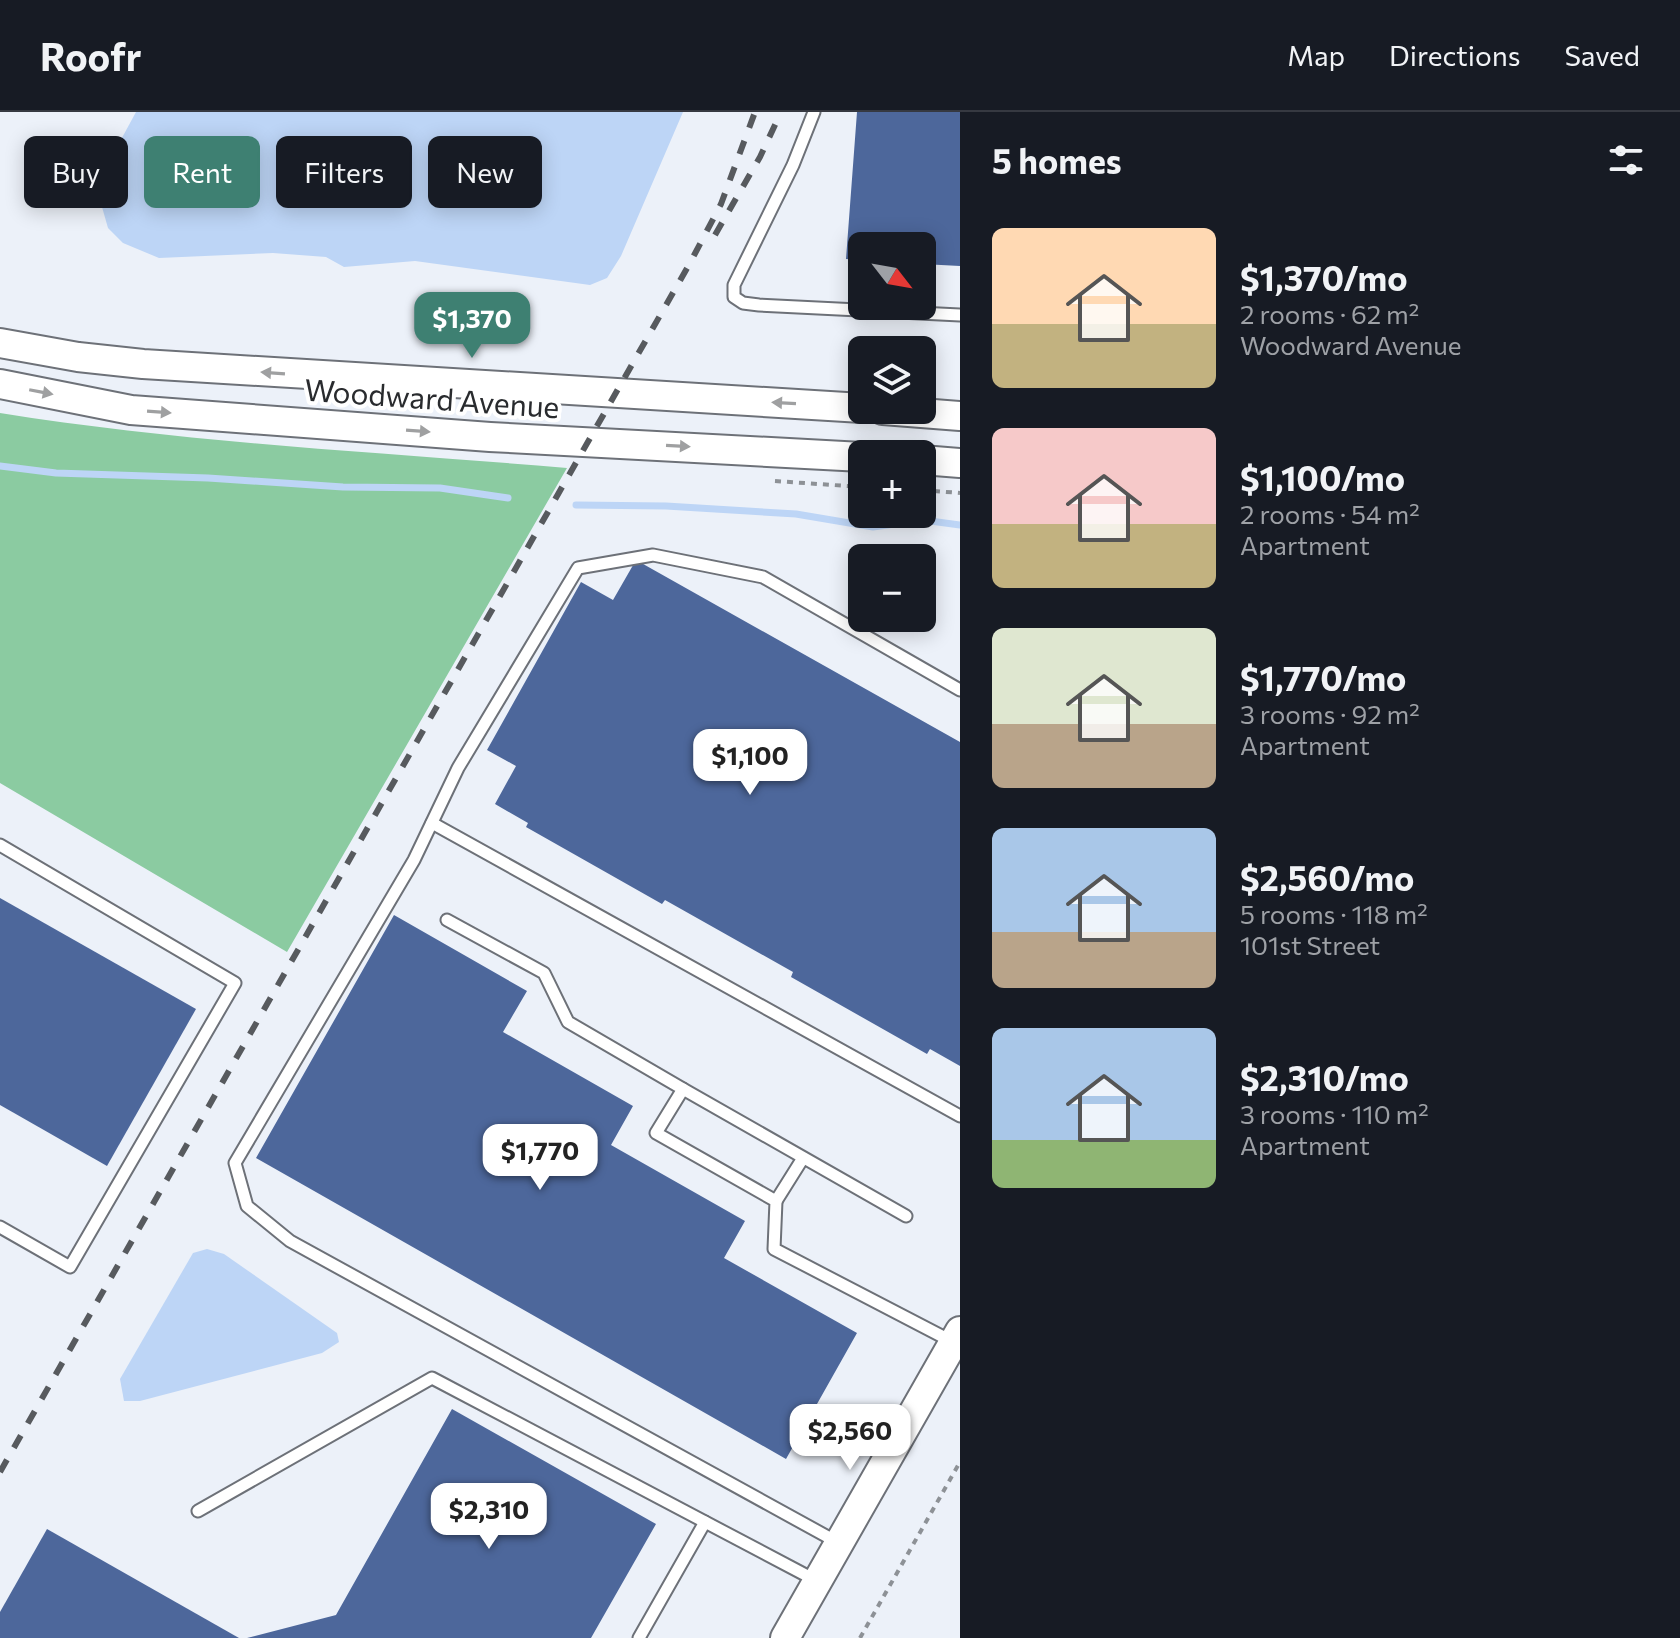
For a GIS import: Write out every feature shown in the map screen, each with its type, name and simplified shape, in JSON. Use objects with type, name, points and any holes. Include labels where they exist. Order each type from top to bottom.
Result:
[{"type":"street","name":"Woodward Avenue","points":[[0,343],[78,357],[143,364],[848,407]]},
{"type":"street","name":"Woodward Avenue","points":[[0,384],[131,410],[490,437],[848,456]]},
{"type":"street","points":[[936,414],[960,416]]},
{"type":"street","points":[[936,461],[960,463]]},
{"type":"street","points":[[785,1638],[957,1337]]},
{"type":"lane","points":[[814,112],[787,178],[734,285],[734,297],[743,303],[759,305],[960,315]]},
{"type":"lane","points":[[839,1543],[290,1241],[247,1206],[235,1163],[414,860],[458,768],[578,568],[653,555],[763,577],[960,690]]},
{"type":"lane","points":[[432,823],[960,1116]]},
{"type":"lane","points":[[0,845],[235,983],[70,1267],[0,1227]]},
{"type":"lane","points":[[447,920],[544,973],[568,1022],[906,1216]]},
{"type":"lane","points":[[683,1089],[656,1133],[776,1201]]},
{"type":"lane","points":[[803,1158],[776,1201],[774,1249],[957,1337]]},
{"type":"lane","points":[[198,1511],[432,1378],[818,1581]]},
{"type":"lane","points":[[639,1638],[705,1522]]},
{"type":"path","points":[[936,491],[960,493]]},
{"type":"path","points":[[860,1638],[960,1462]]},
{"type":"green space","points":[[0,413],[141,432],[283,446],[567,468],[287,952],[0,783]]},
{"type":"water","points":[[136,112],[683,112],[621,256],[607,278],[590,285],[415,261],[344,267],[326,257],[273,253],[159,258],[123,243],[108,228],[102,208],[128,208],[128,136],[123,136]]},
{"type":"water","points":[[207,1249],[224,1254],[337,1333],[339,1342],[322,1353],[140,1401],[124,1401],[120,1379],[193,1253]]},
{"type":"building","points":[[857,112],[960,112],[960,266],[936,265],[936,232],[848,232]]},
{"type":"building","points":[[636,560],[960,742],[960,1066],[930,1049],[927,1054],[791,977],[793,972],[665,900],[662,904],[526,827],[528,823],[495,804],[516,766],[487,750],[581,582],[613,600]]},
{"type":"building","points":[[0,898],[196,1009],[107,1166],[0,1105]]},
{"type":"building","points":[[394,915],[527,991],[503,1032],[633,1106],[611,1145],[745,1221],[724,1258],[857,1333],[786,1459],[256,1158]]},
{"type":"building","points":[[452,1409],[656,1524],[591,1638],[247,1638],[336,1615]]},
{"type":"building","points":[[47,1529],[239,1638],[0,1638],[0,1612]]},
{"type":"waterway","points":[[0,466],[56,473],[208,478],[343,487],[440,488],[508,498]]},
{"type":"waterway","points":[[576,505],[666,506],[796,514],[873,527],[923,520],[960,525]]},
{"type":"railway","points":[[0,1472],[690,263],[721,204],[755,112]]},
{"type":"railway","points":[[715,235],[760,157],[781,112]]}]
